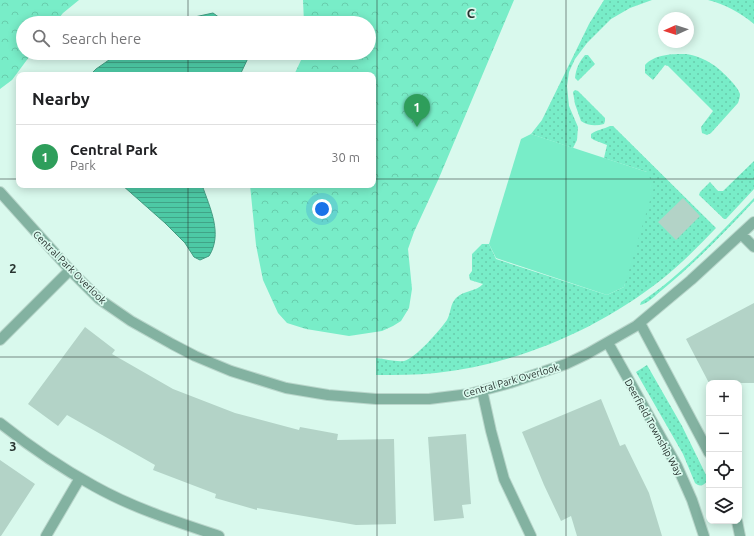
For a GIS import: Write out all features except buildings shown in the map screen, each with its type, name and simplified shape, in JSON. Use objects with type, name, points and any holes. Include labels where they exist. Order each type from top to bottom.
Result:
[{"type":"street","name":"Central Park Overlook","points":[[0,192],[70,270],[99,299],[131,321],[195,356],[248,377],[307,392],[376,399],[429,399],[461,395],[510,383],[566,364],[608,343],[640,323],[691,280],[754,222]]},
{"type":"street","points":[[741,234],[754,247]]},
{"type":"street","points":[[0,340],[70,270]]},
{"type":"street","points":[[640,323],[708,452]]},
{"type":"street","name":"Deerfield Township Way","points":[[608,343],[677,466],[692,500],[704,536]]},
{"type":"street","points":[[482,390],[504,479],[531,536]]},
{"type":"street","points":[[0,423],[25,442],[94,487],[166,518],[219,536]]},
{"type":"street","points":[[46,536],[80,478]]},
{"type":"street","points":[[738,524],[740,536]]},
{"type":"green space","points":[[0,0],[79,0],[61,16],[16,16],[16,60],[27,60],[18,72],[16,72],[12,80],[0,89]]},
{"type":"green space","points":[[303,0],[514,0],[408,249],[412,289],[409,308],[401,321],[382,331],[349,336],[306,329],[287,323],[278,313],[263,280],[256,245],[250,188],[376,188],[376,72],[295,72],[301,60],[376,60],[376,16],[304,16]]},
{"type":"green space","points":[[604,0],[652,0],[630,8],[611,19],[587,43],[575,59],[569,72],[567,86],[569,106],[578,127],[577,140],[573,148],[531,134],[542,120],[589,24]]},
{"type":"green space","points":[[708,0],[754,0],[754,24],[732,9]]},
{"type":"green space","points":[[686,54],[696,56],[715,66],[732,82],[740,94],[738,103],[711,133],[707,135],[702,133],[701,127],[713,111],[668,66],[665,65],[653,80],[645,73],[645,65],[649,61],[659,57]]},
{"type":"green space","points":[[585,55],[588,55],[595,64],[578,81],[575,78],[576,72],[579,63]]},
{"type":"green space","points":[[575,90],[578,91],[605,118],[604,124],[592,125],[581,121],[575,104],[573,92]]},
{"type":"green space","points":[[613,126],[716,228],[676,268],[636,298],[583,329],[555,342],[497,362],[467,368],[428,374],[376,375],[376,358],[404,361],[415,355],[444,325],[456,298],[459,295],[480,287],[483,284],[470,280],[469,275],[472,271],[472,254],[482,244],[489,244],[496,259],[607,295],[624,287],[647,172],[604,158],[607,145],[591,138],[591,134],[595,131]]},
{"type":"green space","points":[[531,134],[647,172],[654,187],[624,287],[607,295],[496,258],[489,244],[521,139]]},
{"type":"green space","points":[[754,161],[754,189],[726,219],[724,219],[699,195],[700,192],[710,182],[718,191],[723,191]]},
{"type":"green space","points":[[754,198],[754,201],[698,258],[654,297],[646,303],[640,305],[641,302],[672,279],[714,240]]},
{"type":"green space","points":[[647,365],[682,426],[706,475],[706,483],[703,485],[698,485],[695,483],[683,454],[636,372]]},
{"type":"shaded area","points":[[213,13],[217,16],[199,16]]},
{"type":"shaded area","points":[[109,60],[247,60],[241,72],[93,72]]},
{"type":"shaded area","points":[[125,188],[203,188],[214,221],[215,230],[213,248],[209,256],[200,260],[194,257],[185,243]]},
{"type":"place","name":"Central Park","points":[[417,127]]}]
